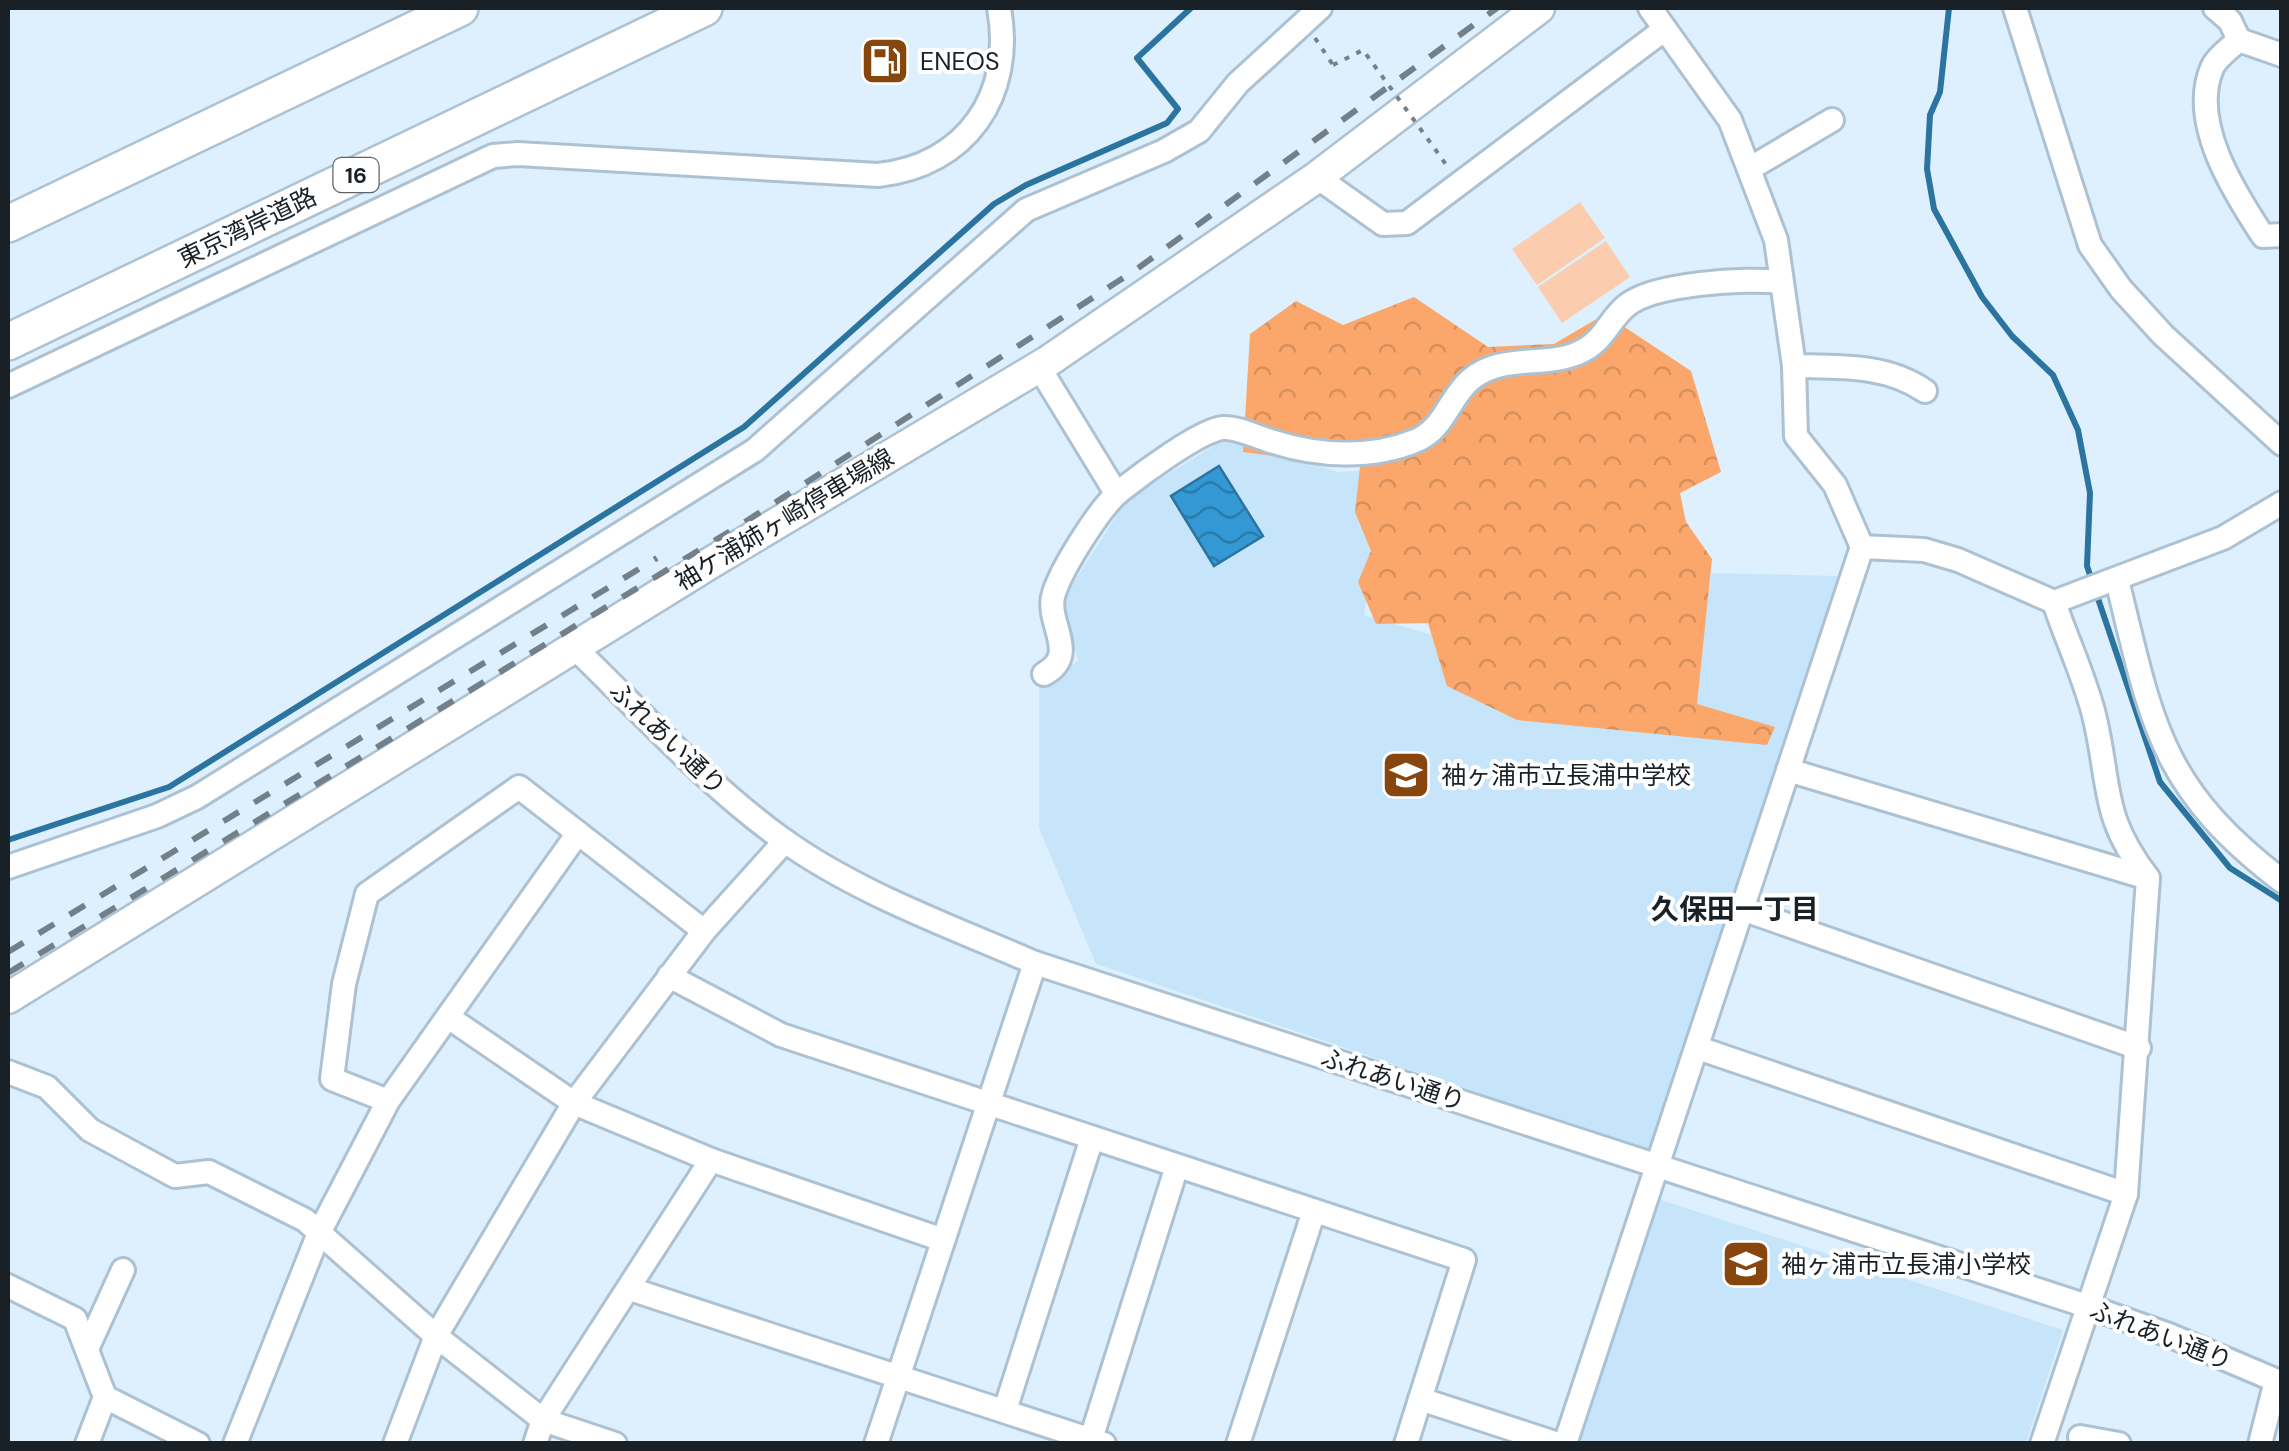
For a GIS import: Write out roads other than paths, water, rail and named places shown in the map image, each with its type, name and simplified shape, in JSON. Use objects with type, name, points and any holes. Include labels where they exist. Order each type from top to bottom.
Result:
[{"type":"highway","points":[[8,224],[460,8]]},
{"type":"highway","name":"東京湾岸道路","points":[[8,342],[704,8]]},
{"type":"main road","name":"袖ケ浦姉ヶ崎停車場線","points":[[8,998],[1039,366],[1317,177],[1538,8]]},
{"type":"street","points":[[8,386],[493,156],[518,154],[878,174],[910,172],[940,159],[964,138],[984,110],[996,83],[1000,8]]},
{"type":"street","points":[[1420,1399],[1562,1444],[1698,1048],[1862,547],[1836,485],[1796,436],[1794,366],[1776,240],[1750,169],[1730,120],[1650,8]]},
{"type":"street","points":[[2014,8],[2090,246],[2121,289],[2163,335],[2282,444]]},
{"type":"street","points":[[2214,8],[2230,21],[2239,40],[2282,55]]},
{"type":"street","points":[[8,867],[157,816],[197,797],[756,450],[1026,210],[1184,141],[1312,15]]},
{"type":"street","points":[[1317,177],[1383,224],[1407,222],[1664,28]]},
{"type":"street","points":[[2239,40],[2213,64],[2207,87],[2208,128],[2243,206],[2263,236],[2282,234]]},
{"type":"street","points":[[1750,169],[1832,120]]},
{"type":"street","points":[[1044,674],[1056,667],[1062,655],[1052,596],[1067,565],[1116,494],[1207,433],[1224,427],[1293,448],[1355,454],[1406,444],[1436,428],[1470,380],[1505,362],[1576,355],[1594,345],[1624,307],[1643,296],[1757,280],[1782,282]]},
{"type":"street","points":[[1039,366],[1116,494]]},
{"type":"street","points":[[1794,366],[1868,369],[1908,379],[1925,391]]},
{"type":"street","points":[[1862,547],[1941,555],[2054,602],[2223,538],[2282,503]]},
{"type":"street","points":[[2118,580],[2161,746],[2186,789],[2234,844],[2282,881]]},
{"type":"street","points":[[2042,1444],[2126,1194],[2148,878],[2121,843],[2103,784],[2095,719],[2054,602]]},
{"type":"street","name":"ふれあい通り","points":[[576,648],[728,797],[785,841],[906,906],[1035,962],[2087,1306],[2169,1335],[2279,1382]]},
{"type":"street","points":[[1788,770],[2148,878]]},
{"type":"street","points":[[388,1101],[332,1079],[344,984],[367,894],[519,788],[704,931]]},
{"type":"street","points":[[235,1444],[318,1234],[388,1101],[578,833]]},
{"type":"street","points":[[395,1444],[436,1336],[574,1103],[704,931],[785,841]]},
{"type":"street","points":[[1744,910],[2139,1048]]},
{"type":"street","points":[[876,1444],[1035,962]]},
{"type":"street","points":[[670,976],[781,1036],[1464,1260],[1406,1444]]},
{"type":"street","points":[[448,1017],[574,1103],[711,1160],[943,1240]]},
{"type":"street","points":[[1698,1048],[2126,1194]]},
{"type":"street","points":[[8,1072],[47,1087],[90,1130],[175,1176],[209,1172],[305,1220],[436,1336],[543,1420],[615,1444]]},
{"type":"street","points":[[1005,1410],[1092,1138]]},
{"type":"street","points":[[534,1444],[543,1420],[711,1160]]},
{"type":"street","points":[[630,1289],[1098,1441],[1177,1166]]},
{"type":"street","points":[[1238,1444],[1314,1211]]},
{"type":"street","points":[[87,1349],[123,1270]]},
{"type":"street","points":[[8,1286],[75,1319],[105,1398],[87,1444]]},
{"type":"street","points":[[2260,1444],[2279,1382]]},
{"type":"street","points":[[105,1398],[198,1444]]},
{"type":"street","points":[[2080,1436],[2119,1444]]},
{"type":"water","points":[[1219,466],[1263,536],[1214,566],[1171,496]]},
{"type":"waterway","points":[[8,840],[169,787],[744,427],[994,204],[1026,185],[1167,123],[1178,109],[1137,58],[1191,8]]},
{"type":"waterway","points":[[1949,8],[1940,92],[1930,115],[1927,169],[1934,209],[1982,297],[2012,336],[2053,375],[2078,430],[2090,493],[2087,566],[2160,782],[2230,868],[2282,901]]},
{"type":"railway","points":[[8,973],[737,527],[1134,271],[1497,8]]},
{"type":"railway","points":[[8,952],[657,558]]},
{"type":"place","name":"ENEOS","points":[[885,61]]},
{"type":"place","name":"袖ヶ浦市立長浦中学校","points":[[1406,775]]},
{"type":"place","name":"袖ヶ浦市立長浦小学校","points":[[1746,1264]]},
{"type":"district","name":"久保田一丁目","points":[[1735,909]]}]
